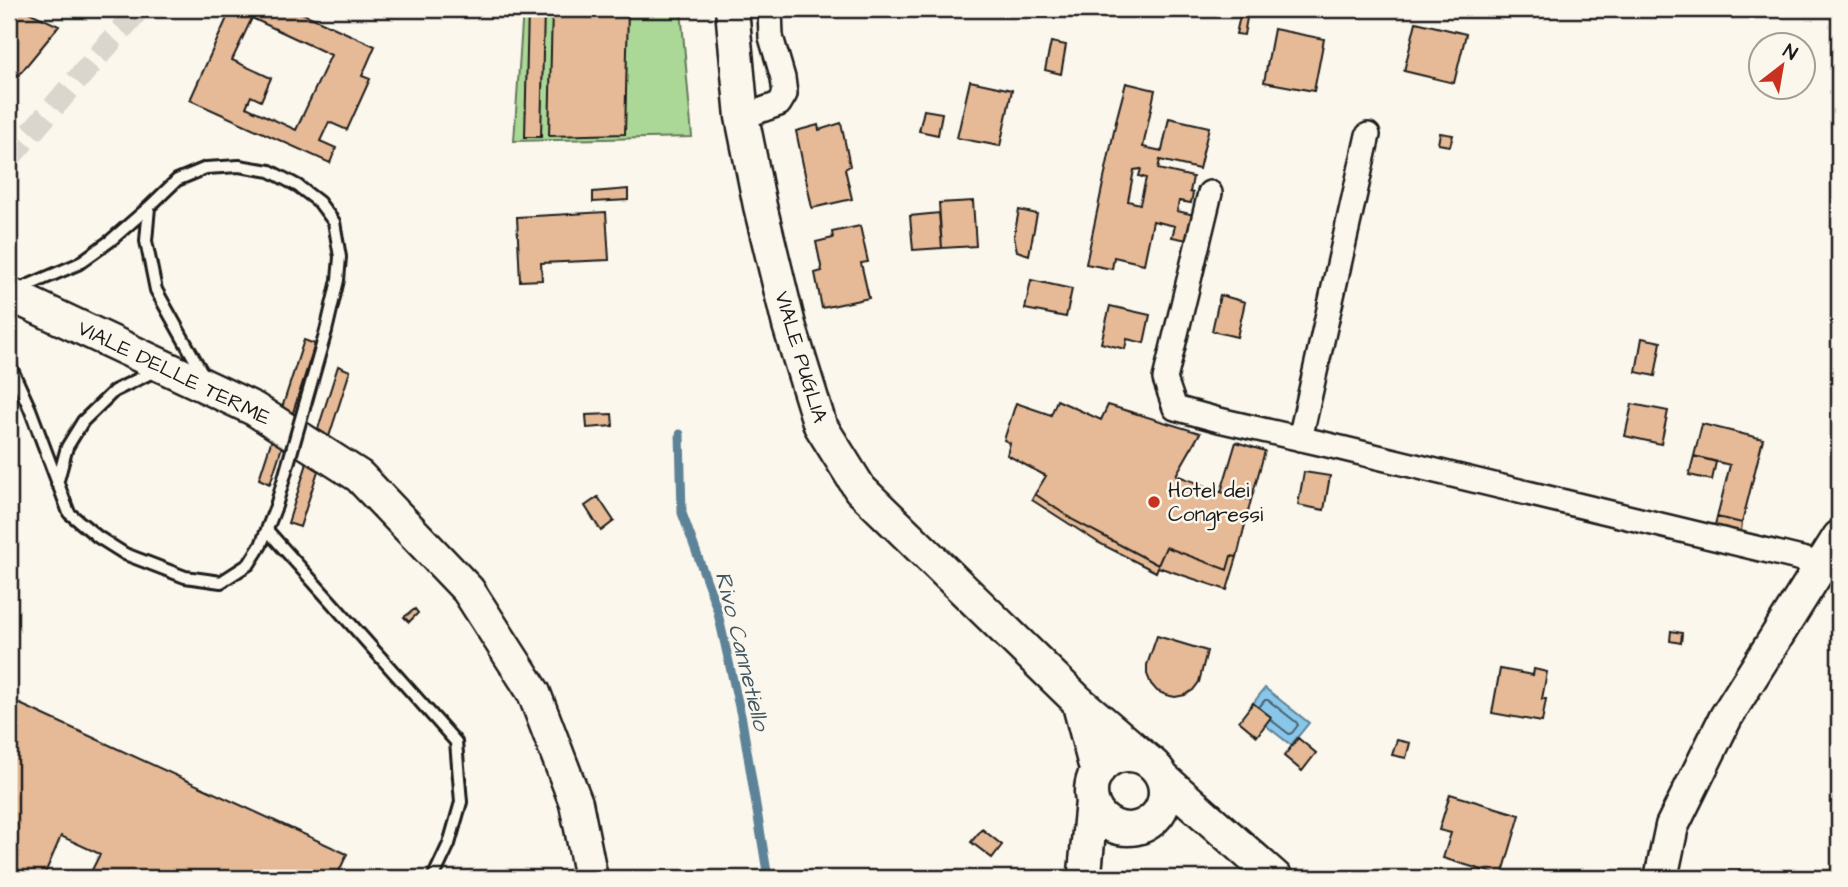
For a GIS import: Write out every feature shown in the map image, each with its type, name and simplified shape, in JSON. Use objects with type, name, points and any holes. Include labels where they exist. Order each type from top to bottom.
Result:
[{"type":"main road","name":"VIALE PUGLIA","points":[[732,9],[742,117],[789,325],[820,425],[860,489],[1079,701],[1276,878]]},
{"type":"main road","name":"VIALE DELLE TERME","points":[[9,294],[254,409],[359,475],[468,590],[534,693],[576,803],[591,878]]},
{"type":"main road","points":[[1661,878],[1672,826],[1726,717],[1830,566],[1839,537]]},
{"type":"main road","points":[[1079,701],[1094,787],[1097,813],[1118,828],[1130,830],[1142,827],[1160,812],[1166,789],[1155,769],[1136,755],[1112,758],[1101,766],[1094,787],[1084,875]]},
{"type":"main road","points":[[1160,812],[1221,828]]},
{"type":"main road","points":[[1084,875],[1130,830]]},
{"type":"street","points":[[742,117],[779,104],[785,94],[771,37],[770,9]]},
{"type":"street","points":[[1300,439],[1368,135]]},
{"type":"street","points":[[1210,193],[1166,379],[1175,408],[1830,566]]},
{"type":"lane","points":[[9,294],[78,264],[110,241],[177,180],[206,168],[239,166],[270,171],[298,186],[319,202],[334,222],[340,257],[338,280],[326,331],[276,506],[261,545],[249,564],[220,582],[185,577],[125,554],[98,537],[69,513],[30,409],[9,362]]},
{"type":"lane","points":[[149,207],[146,241],[156,290],[211,388]]},
{"type":"lane","points":[[57,484],[67,447],[83,421],[114,391],[166,366]]},
{"type":"lane","points":[[267,530],[456,743],[461,802],[449,844],[433,878]]},
{"type":"green space","points":[[523,9],[681,9],[692,137],[514,141]]},
{"type":"water","points":[[1265,688],[1309,723],[1291,745],[1247,711]]},
{"type":"building","points":[[9,9],[22,9],[59,26],[9,87]]},
{"type":"building","points":[[231,9],[293,9],[375,46],[362,76],[370,79],[347,130],[329,122],[320,141],[336,148],[330,163],[190,100]],"holes":[[[252,18],[331,55],[296,130],[246,107],[251,96],[261,101],[271,78],[232,60]]]},
{"type":"building","points":[[528,9],[544,9],[541,137],[525,137]]},
{"type":"building","points":[[552,9],[628,9],[625,134],[549,136]]},
{"type":"building","points":[[1240,16],[1247,18],[1244,35],[1236,34]]},
{"type":"building","points":[[1416,22],[1466,34],[1454,83],[1404,71]]},
{"type":"building","points":[[1274,29],[1324,39],[1314,91],[1264,82]]},
{"type":"building","points":[[1051,42],[1066,45],[1061,74],[1045,70]]},
{"type":"building","points":[[970,81],[1012,90],[1000,146],[957,138]]},
{"type":"building","points":[[1126,83],[1155,90],[1143,147],[1162,151],[1169,118],[1209,127],[1199,169],[1160,160],[1158,169],[1193,177],[1191,203],[1179,201],[1177,211],[1199,216],[1193,241],[1172,237],[1175,226],[1153,221],[1144,264],[1114,257],[1112,269],[1086,264]],"holes":[[[1141,169],[1139,176],[1146,178],[1140,204],[1128,201],[1134,170]]]},
{"type":"building","points":[[924,110],[942,113],[938,135],[919,131]]},
{"type":"building","points":[[841,123],[850,166],[845,169],[852,199],[812,208],[796,131],[818,125],[819,130]]},
{"type":"building","points":[[1440,133],[1453,135],[1450,146],[1438,144]]},
{"type":"building","points":[[628,189],[628,200],[593,202],[593,192]]},
{"type":"building","points":[[973,201],[976,246],[942,248],[939,203]]},
{"type":"building","points":[[1019,210],[1037,214],[1029,255],[1017,251],[1014,236]]},
{"type":"building","points":[[606,212],[609,260],[541,263],[542,280],[520,281],[517,217]]},
{"type":"building","points":[[939,213],[942,248],[913,250],[910,216]]},
{"type":"building","points":[[860,226],[868,262],[861,263],[869,298],[822,308],[815,273],[822,271],[816,242],[833,238],[832,232]]},
{"type":"building","points":[[1031,280],[1072,289],[1066,317],[1025,309]]},
{"type":"building","points":[[1220,295],[1245,302],[1237,337],[1212,331]]},
{"type":"building","points":[[1110,306],[1150,315],[1144,343],[1127,339],[1125,349],[1101,343]]},
{"type":"building","points":[[1642,338],[1661,342],[1655,376],[1636,372]]},
{"type":"building","points":[[304,340],[315,344],[270,484],[259,479]]},
{"type":"building","points":[[1839,364],[1839,394],[1833,392]]},
{"type":"building","points":[[338,366],[350,371],[300,527],[288,523]]},
{"type":"building","points":[[1057,400],[1101,420],[1108,405],[1200,433],[1176,475],[1251,500],[1237,557],[1231,556],[1227,570],[1166,547],[1158,565],[1073,520],[1035,494],[1046,476],[1007,455],[1010,443],[1004,440],[1016,403],[1051,415]]},
{"type":"building","points":[[1632,404],[1668,411],[1661,444],[1625,436]]},
{"type":"building","points":[[612,414],[613,426],[587,428],[586,415]]},
{"type":"building","points":[[1702,424],[1763,439],[1742,523],[1717,517],[1730,465],[1694,456]]},
{"type":"building","points":[[1236,442],[1265,451],[1251,500],[1221,492]]},
{"type":"building","points":[[1694,456],[1716,462],[1712,480],[1689,475]]},
{"type":"building","points":[[1304,472],[1330,476],[1324,510],[1298,505]]},
{"type":"building","points":[[1035,494],[1073,520],[1158,565],[1166,547],[1227,570],[1231,556],[1237,557],[1227,590],[1158,567],[1156,572],[1099,543],[1032,500]]},
{"type":"building","points":[[598,497],[614,521],[601,531],[585,506]]},
{"type":"building","points":[[1717,517],[1742,523],[1740,540],[1713,533]]},
{"type":"building","points":[[415,609],[418,613],[409,622],[404,617]]},
{"type":"building","points":[[1671,631],[1682,633],[1681,643],[1670,641]]},
{"type":"building","points":[[1157,636],[1207,651],[1199,682],[1185,695],[1166,695],[1151,684],[1147,665]]},
{"type":"building","points":[[1500,669],[1533,675],[1534,669],[1547,672],[1542,699],[1546,699],[1542,722],[1492,713]]},
{"type":"building","points":[[9,699],[347,854],[336,878],[88,878],[100,854],[61,836],[43,878],[9,878]]},
{"type":"building","points":[[1253,703],[1271,717],[1257,736],[1239,721]]},
{"type":"building","points":[[1298,738],[1316,753],[1302,771],[1284,756]]},
{"type":"building","points":[[1397,740],[1410,743],[1406,758],[1392,755]]},
{"type":"building","points":[[1450,794],[1520,815],[1502,876],[1443,858],[1451,833],[1439,830]]},
{"type":"building","points":[[982,829],[1002,845],[992,858],[971,842]]},
{"type":"waterway","name":"Rivo Cannetiello","points":[[680,434],[682,513],[717,609],[742,720],[768,878]]},
{"type":"tunnel","points":[[9,158],[139,9]]},
{"type":"place","name":"Hotel dei Congressi","points":[[1154,502]]}]
